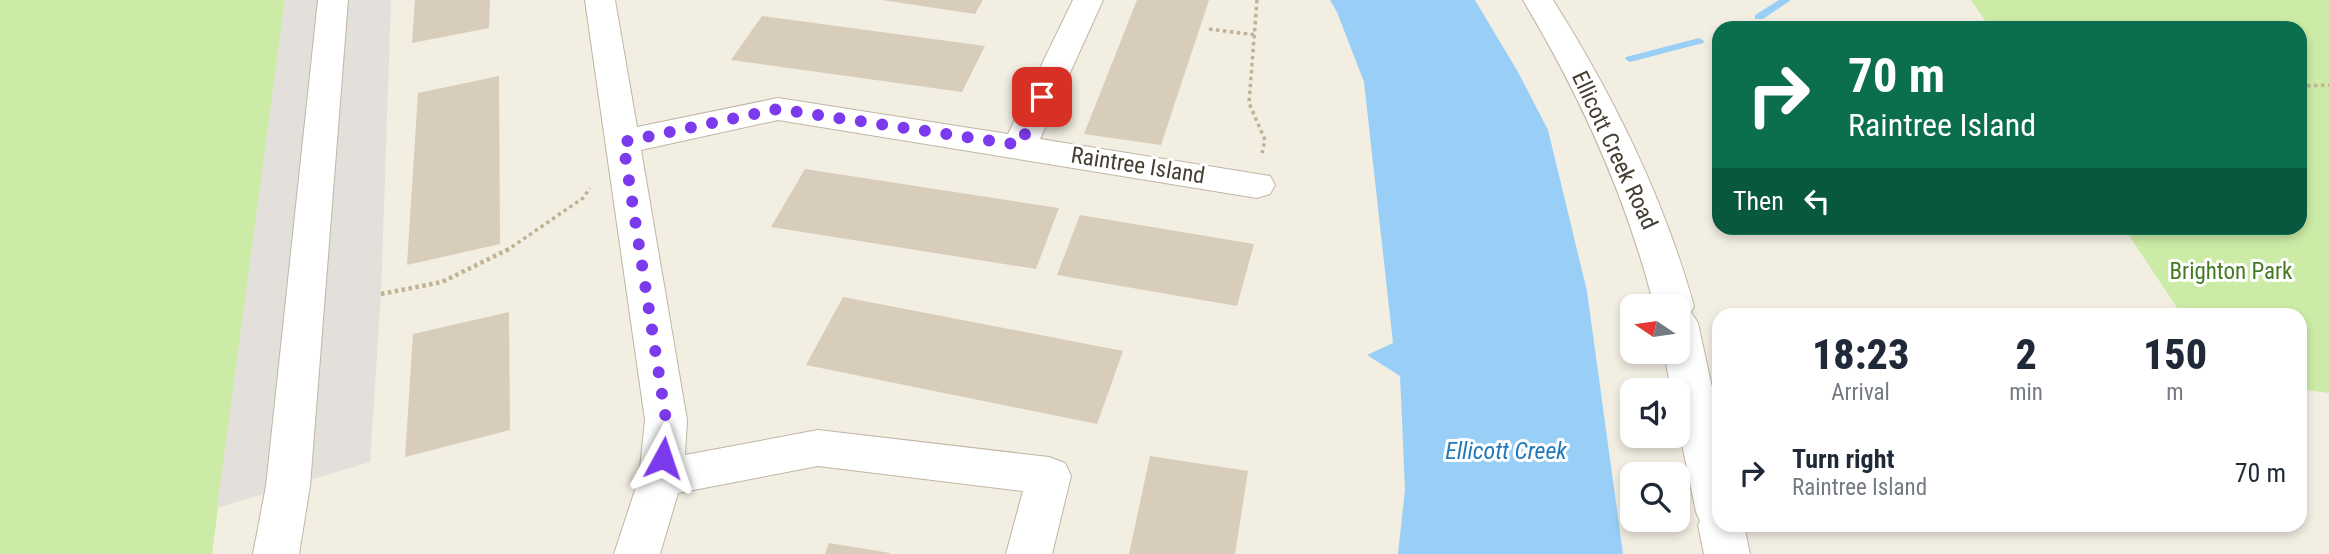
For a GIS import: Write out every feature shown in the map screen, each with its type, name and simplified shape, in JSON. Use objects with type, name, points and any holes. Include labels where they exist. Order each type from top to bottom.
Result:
[{"type":"street","points":[[276,554],[289,472],[332,0]]},
{"type":"street","points":[[600,0],[666,420],[661,478],[637,554]]},
{"type":"street","points":[[1020,145],[1088,0]]},
{"type":"street","name":"Ellicott Creek Road","points":[[1538,0],[1583,77],[1622,153],[1662,255],[1671,294]]},
{"type":"street","name":"Raintree Island","points":[[623,142],[778,109],[1020,145],[1257,185]]},
{"type":"street","points":[[1687,364],[1712,484]]},
{"type":"street","points":[[661,478],[818,448],[1049,476],[1029,554]]},
{"type":"street","points":[[1722,532],[1727,554]]},
{"type":"path","points":[[1257,0],[1249,103],[1265,140],[1257,185]]},
{"type":"path","points":[[1209,29],[1256,35]]},
{"type":"path","points":[[2307,86],[2329,85]]},
{"type":"path","points":[[381,294],[442,282],[515,246],[583,198],[623,142]]},
{"type":"green space","points":[[0,0],[285,0],[212,554],[0,554]]},
{"type":"green space","name":"Brighton Park","points":[[1971,0],[2329,0],[2329,393],[2307,390],[2307,308],[2177,308],[2129,235],[2307,235],[2307,21],[1985,21]]},
{"type":"shaded area","points":[[285,0],[391,0],[381,294],[370,462],[217,508]]},
{"type":"water","name":"Ellicott Creek","points":[[1330,0],[1475,0],[1518,72],[1548,130],[1587,291],[1623,554],[1398,554],[1405,489],[1400,376],[1367,355],[1393,343],[1364,82]]},
{"type":"building","points":[[415,0],[490,0],[489,28],[412,43]]},
{"type":"building","points":[[882,0],[983,0],[975,14]]},
{"type":"building","points":[[1137,0],[1209,0],[1161,145],[1084,134]]},
{"type":"building","points":[[762,16],[985,46],[962,92],[731,60]]},
{"type":"building","points":[[499,76],[500,244],[407,265],[418,93]]},
{"type":"building","points":[[805,169],[1059,208],[1036,269],[771,227]]},
{"type":"building","points":[[1080,215],[1254,244],[1237,306],[1057,275]]},
{"type":"building","points":[[843,297],[1123,351],[1097,424],[806,365]]},
{"type":"building","points":[[509,312],[510,430],[405,457],[413,334]]},
{"type":"building","points":[[1150,456],[1248,471],[1235,554],[1129,554]]},
{"type":"building","points":[[829,543],[890,553],[890,554],[825,554]]},
{"type":"waterway","points":[[1759,17],[1786,0]]},
{"type":"waterway","points":[[1630,59],[1699,41]]},
{"type":"route","points":[[663,458],[666,420],[623,142],[778,109],[1020,145],[1042,97]]}]
